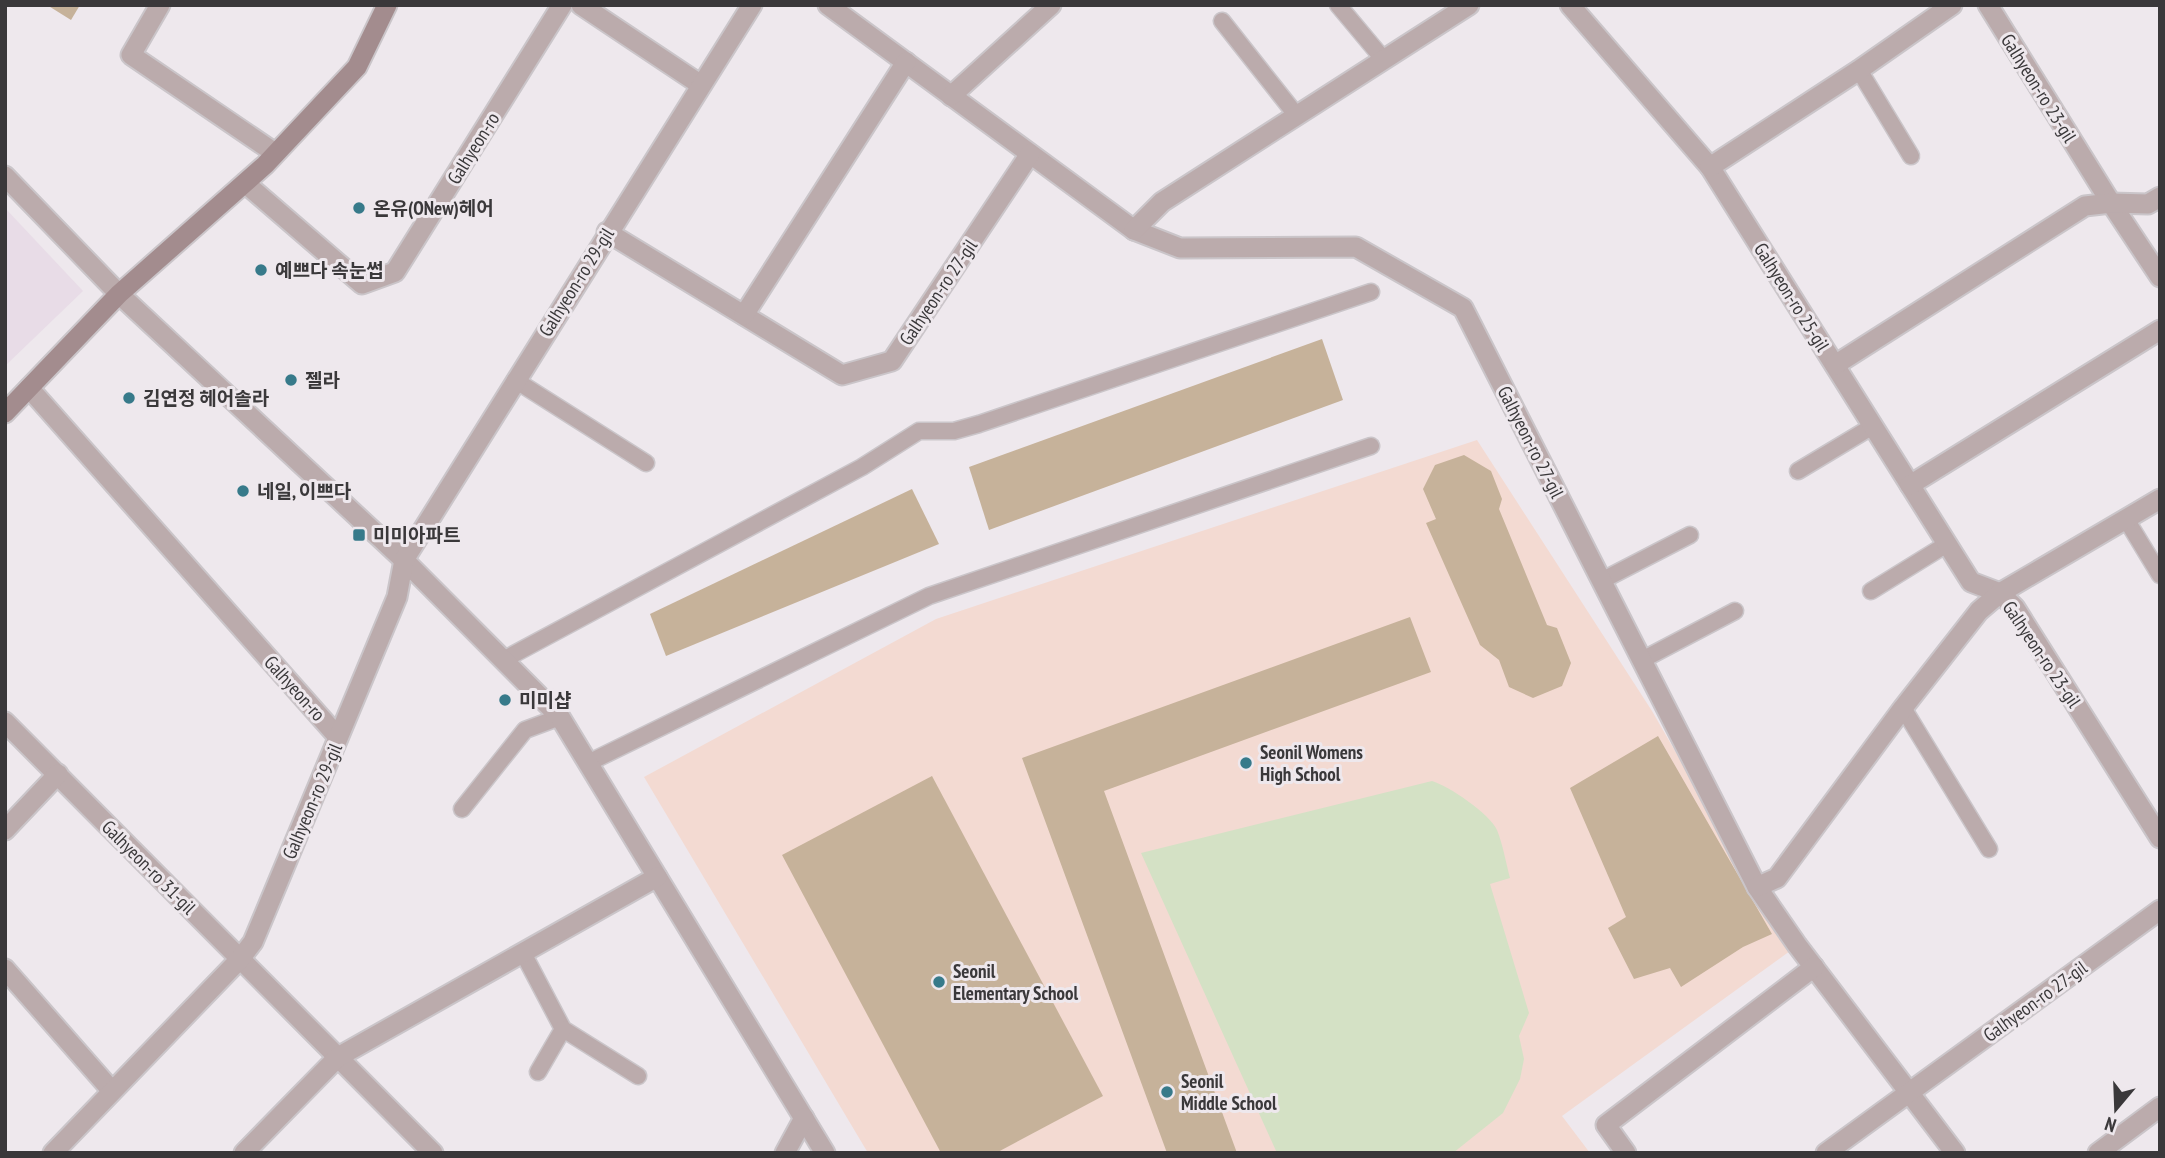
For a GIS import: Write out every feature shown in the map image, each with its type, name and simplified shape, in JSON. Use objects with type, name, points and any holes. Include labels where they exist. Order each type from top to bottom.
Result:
[{"type":"main road","points":[[5,412],[119,294],[245,183],[357,67],[387,5]]},
{"type":"street","points":[[160,5],[131,55],[275,153]]},
{"type":"street","name":"Galhyeon-ro","points":[[245,183],[362,284],[395,272],[562,5]]},
{"type":"street","points":[[581,5],[701,85]]},
{"type":"street","name":"Galhyeon-ro 29-gil","points":[[240,959],[253,942],[397,597],[404,561],[607,232],[752,5]]},
{"type":"street","name":"Galhyeon-ro 27-gil","points":[[828,5],[1134,230],[1180,248],[1356,247],[1463,308],[1756,887],[1955,1153]]},
{"type":"street","points":[[951,96],[1051,5]]},
{"type":"street","points":[[1134,230],[1162,202],[1469,5]]},
{"type":"street","name":"Galhyeon-ro 25-gil","points":[[1570,5],[1710,167],[1971,582],[2000,593]]},
{"type":"street","points":[[1710,167],[1859,70],[1952,5]]},
{"type":"street","name":"Galhyeon-ro 23-gil","points":[[1987,5],[2160,277]]},
{"type":"street","points":[[744,315],[906,62]]},
{"type":"street","name":"Galhyeon-ro 27-gil","points":[[607,232],[842,375],[892,361],[1030,154]]},
{"type":"street","points":[[5,176],[119,294],[404,561],[560,717],[825,1153]]},
{"type":"street","points":[[1835,365],[2085,206],[2111,203],[2148,204],[2160,197]]},
{"type":"street","points":[[1910,485],[2160,330]]},
{"type":"street","name":"Galhyeon-ro","points":[[29,388],[338,737]]},
{"type":"street","name":"Galhyeon-ro 23-gil","points":[[2160,499],[2000,593],[2015,608],[2160,838]]},
{"type":"street","points":[[1756,887],[1777,878],[1903,708],[1979,611],[2000,593]]},
{"type":"street","name":"Galhyeon-ro 31-gil","points":[[5,722],[433,1153]]},
{"type":"street","points":[[5,830],[58,774]]},
{"type":"street","points":[[244,1153],[338,1057],[657,877]]},
{"type":"street","name":"Galhyeon-ro 27-gil","points":[[1826,1153],[2160,910]]},
{"type":"street","points":[[53,1153],[240,959]]},
{"type":"street","points":[[1626,1153],[1606,1125],[1814,967]]},
{"type":"street","points":[[5,969],[112,1091]]},
{"type":"street","points":[[2098,1153],[2160,1107]]},
{"type":"street","points":[[785,1153],[804,1118]]},
{"type":"lane","points":[[1338,5],[1384,60]]},
{"type":"lane","points":[[1222,20],[1297,116]]},
{"type":"lane","points":[[1859,70],[1911,156]]},
{"type":"lane","points":[[503,660],[862,467],[919,431],[954,431],[979,424],[1371,292]]},
{"type":"lane","points":[[515,380],[646,463]]},
{"type":"lane","points":[[1798,471],[1873,426]]},
{"type":"lane","points":[[588,763],[929,596],[1371,446]]},
{"type":"lane","points":[[2126,519],[2160,575]]},
{"type":"lane","points":[[1601,581],[1690,535]]},
{"type":"lane","points":[[1871,591],[1947,544]]},
{"type":"lane","points":[[1642,660],[1735,611]]},
{"type":"lane","points":[[1903,708],[1989,849]]},
{"type":"lane","points":[[462,809],[525,730],[560,717]]},
{"type":"lane","points":[[523,953],[563,1029],[638,1076]]},
{"type":"lane","points":[[538,1073],[563,1029]]},
{"type":"shaded area","points":[[5,208],[83,291],[5,366]]},
{"type":"shaded area","points":[[1477,440],[1652,711],[1790,951],[1562,1116],[1590,1153],[868,1153],[644,777],[936,619]]},
{"type":"green space","points":[[1432,781],[1458,794],[1486,816],[1497,830],[1501,842],[1510,878],[1490,884],[1529,1013],[1519,1036],[1524,1059],[1520,1079],[1503,1113],[1453,1153],[1277,1153],[1141,853]]},
{"type":"building","points":[[47,5],[80,5],[71,20]]},
{"type":"building","points":[[1322,339],[1343,400],[989,530],[969,467]]},
{"type":"building","points":[[1464,455],[1491,471],[1502,499],[1499,509],[1547,625],[1557,628],[1571,663],[1562,686],[1533,698],[1509,687],[1499,660],[1480,645],[1426,523],[1436,519],[1423,489],[1435,465]]},
{"type":"building","points":[[912,489],[939,544],[666,656],[650,614]]},
{"type":"building","points":[[1410,617],[1431,672],[1104,791],[1237,1153],[1167,1153],[1022,758]]},
{"type":"building","points":[[1658,736],[1772,934],[1743,947],[1681,987],[1670,968],[1634,979],[1608,928],[1626,917],[1570,788]]},
{"type":"building","points":[[932,776],[1103,1096],[996,1153],[941,1153],[782,855]]},
{"type":"place","name":"온유(ONew)헤어","points":[[359,208]]},
{"type":"place","name":"예쁘다 속눈썹","points":[[261,270]]},
{"type":"place","name":"젤라","points":[[291,380]]},
{"type":"place","name":"김연정 헤어솔라","points":[[129,398]]},
{"type":"place","name":"네일, 이쁘다","points":[[243,491]]},
{"type":"place","name":"미미아파트","points":[[359,535]]},
{"type":"place","name":"미미샵","points":[[505,700]]},
{"type":"place","name":"Seonil Womens High School","points":[[1246,763]]},
{"type":"place","name":"Seonil Elementary School","points":[[939,982]]},
{"type":"place","name":"Seonil Middle School","points":[[1167,1092]]}]
